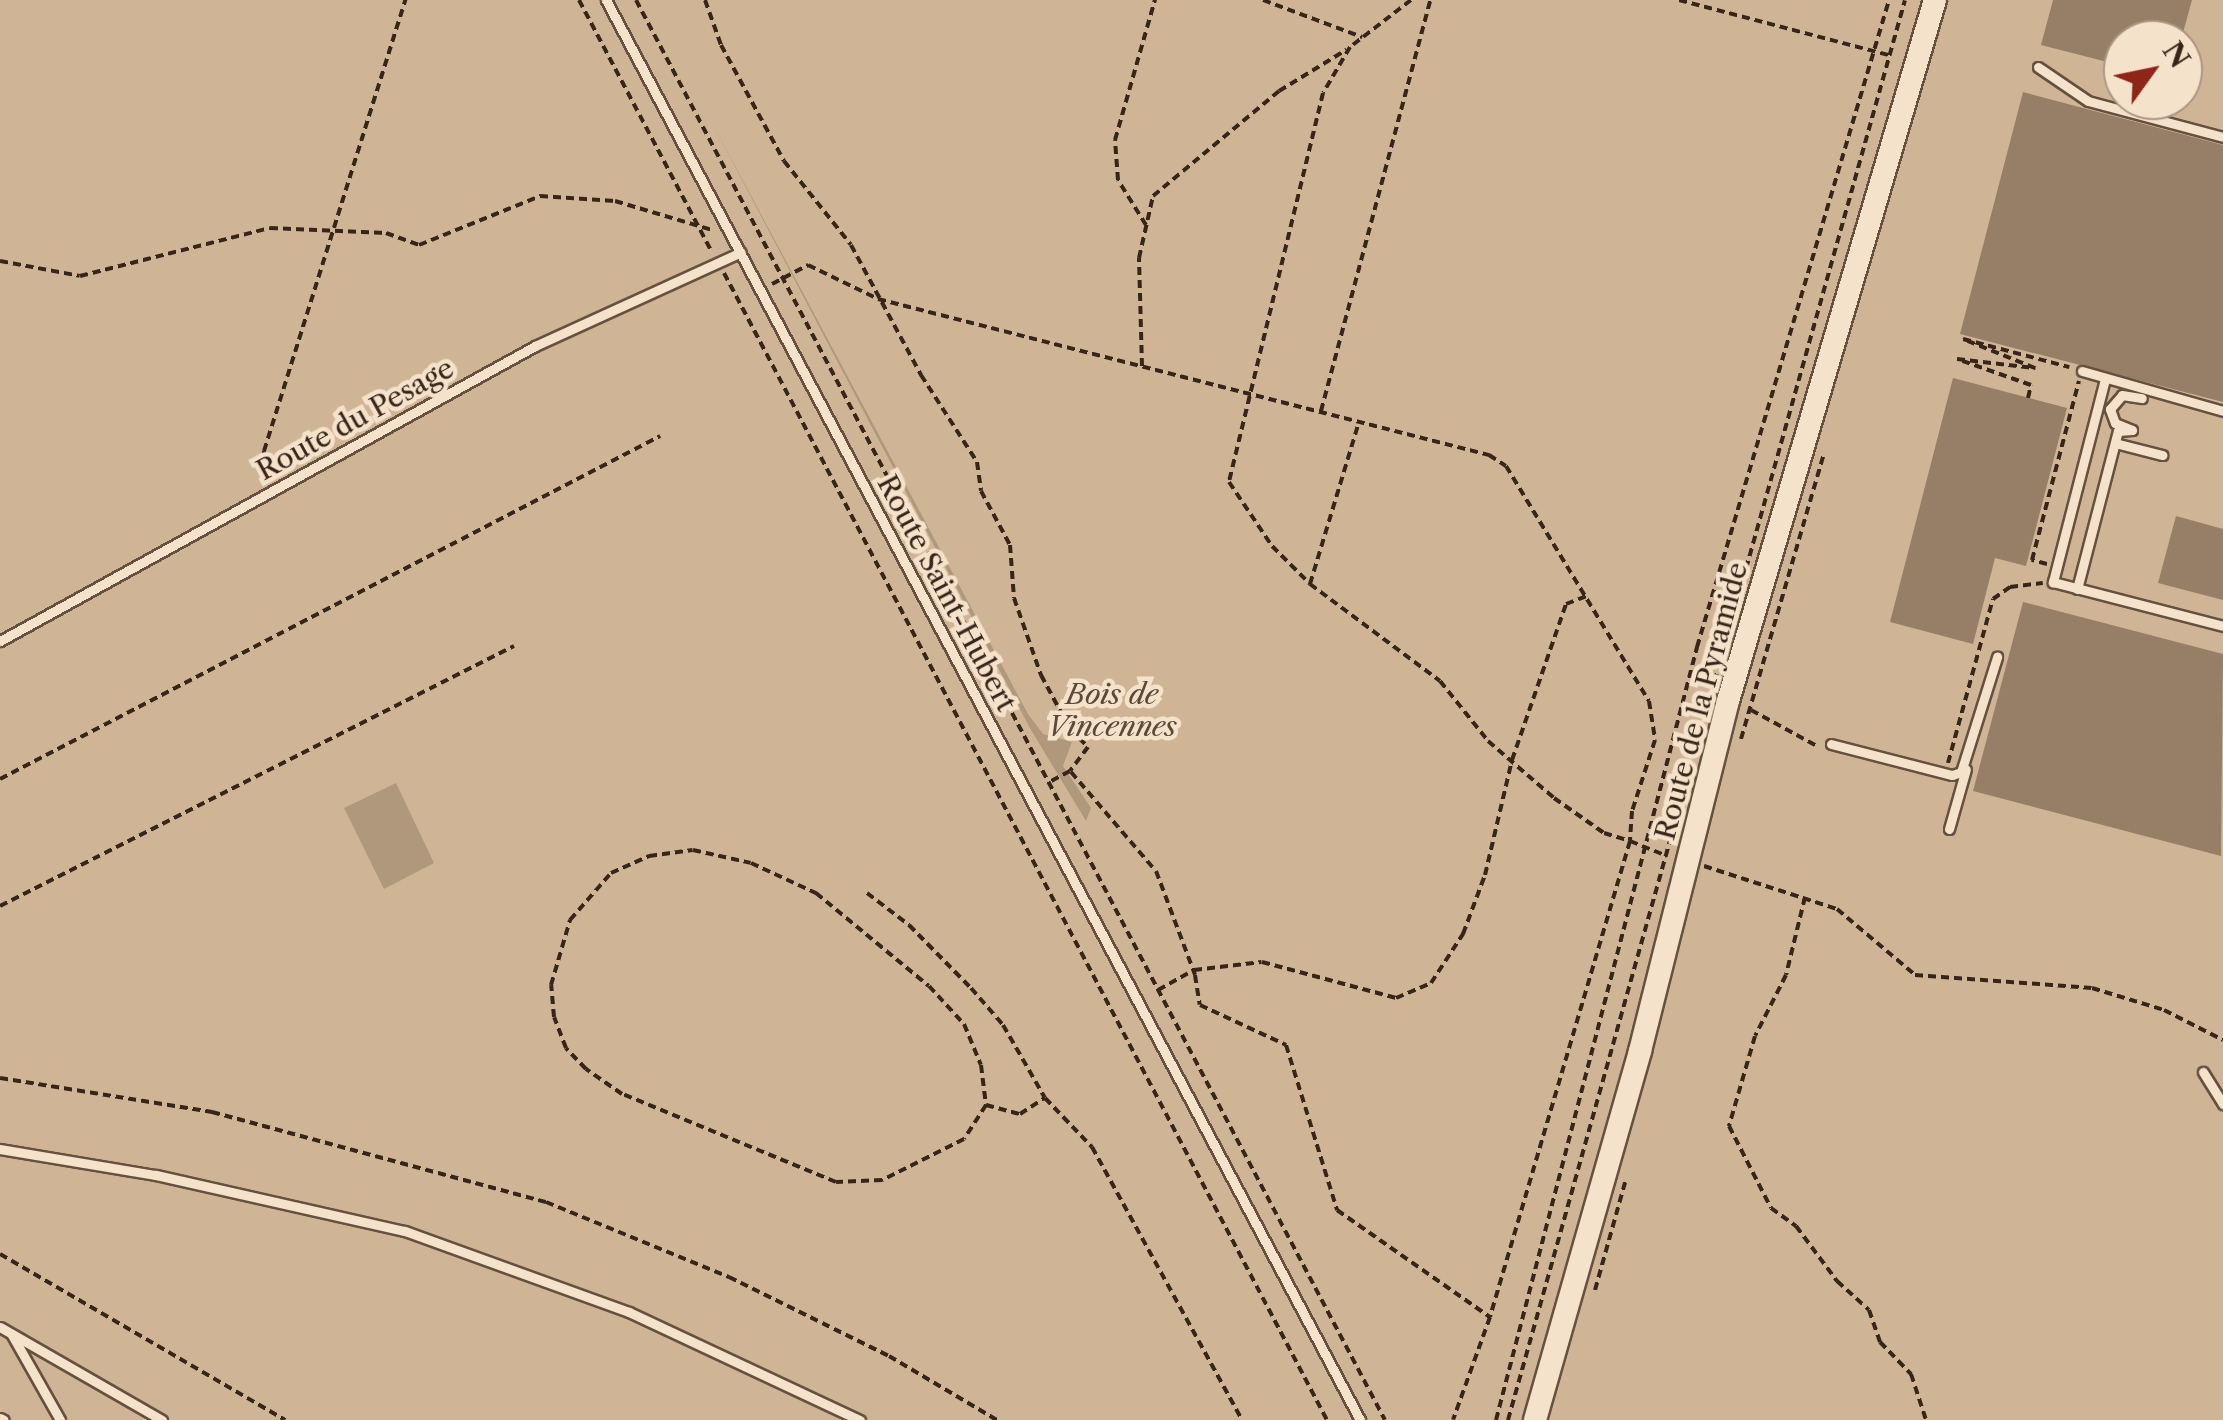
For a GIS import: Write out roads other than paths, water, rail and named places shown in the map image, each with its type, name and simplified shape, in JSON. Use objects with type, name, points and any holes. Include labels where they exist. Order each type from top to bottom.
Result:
[{"type":"street","name":"Route de la Pyramide","points":[[1535,1420],[1936,0]]},
{"type":"lane","name":"Route Saint-Hubert","points":[[606,0],[1360,1420]]},
{"type":"lane","points":[[2038,67],[2088,102],[2223,137]]},
{"type":"lane","name":"Route du Pesage","points":[[0,641],[596,314],[741,252]]},
{"type":"lane","points":[[2082,371],[2223,411]]},
{"type":"lane","points":[[2105,379],[2052,582],[2223,626]]},
{"type":"lane","points":[[2077,588],[2118,431],[2132,430],[2113,420],[2113,402],[2142,398]]},
{"type":"lane","points":[[2115,443],[2162,454]]},
{"type":"lane","points":[[1949,829],[1997,657]]},
{"type":"lane","points":[[1832,744],[1952,776],[1966,765]]},
{"type":"lane","points":[[2203,1072],[2223,1104]]},
{"type":"lane","points":[[0,1148],[156,1175],[405,1231],[629,1312],[860,1420]]},
{"type":"lane","points":[[0,1328],[162,1420]]},
{"type":"lane","points":[[12,1334],[60,1420]]},
{"type":"park label","name":"Bois de Vincennes","points":[[1112,710]]}]
